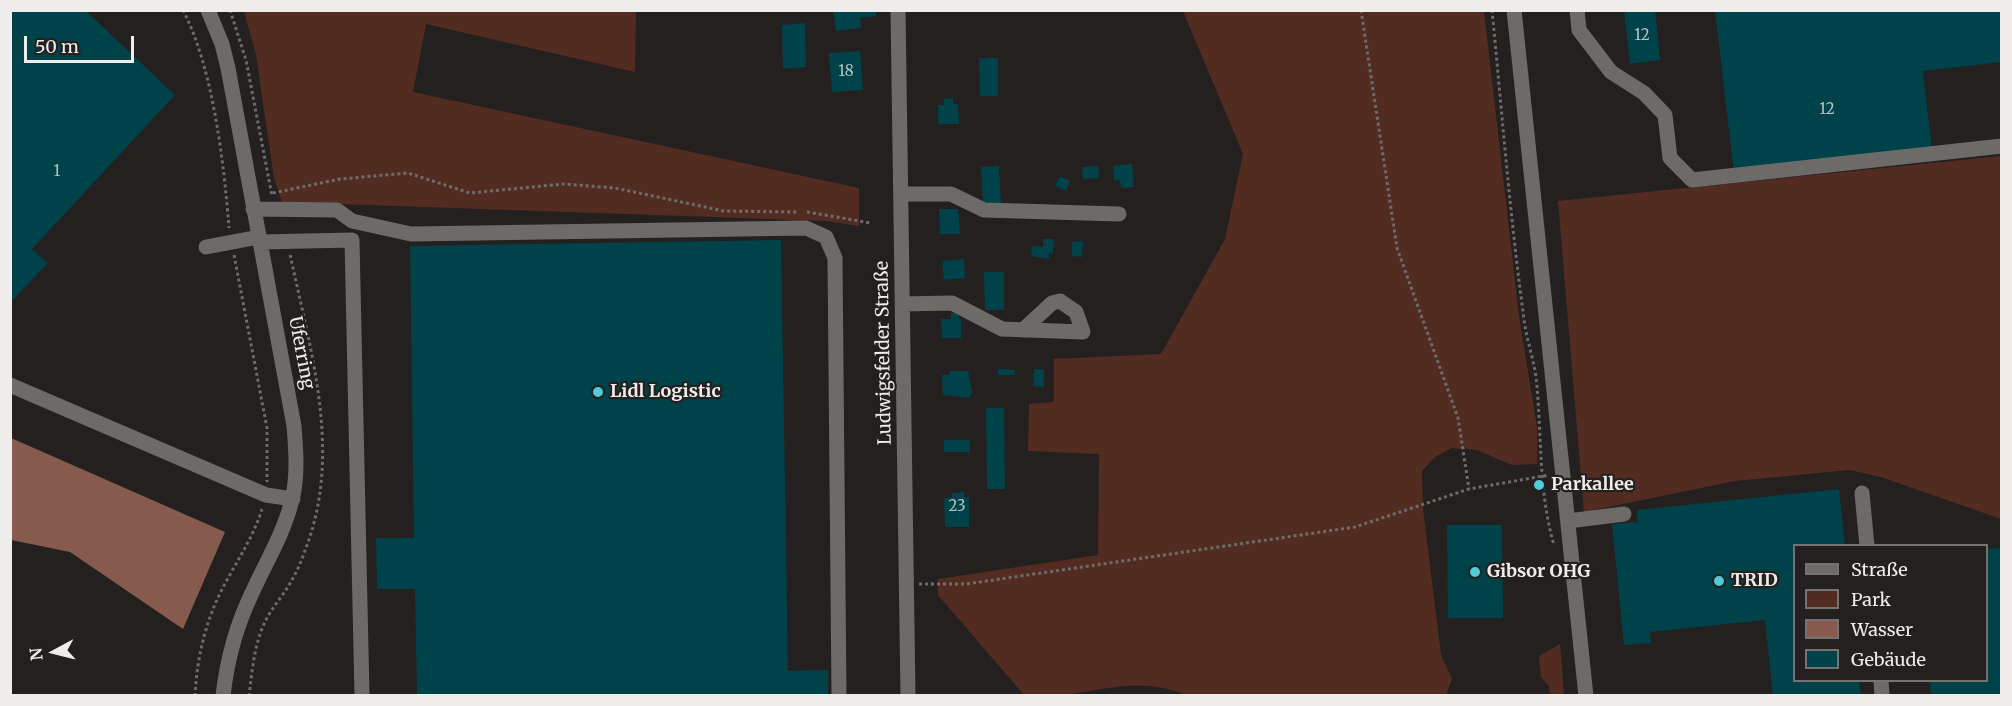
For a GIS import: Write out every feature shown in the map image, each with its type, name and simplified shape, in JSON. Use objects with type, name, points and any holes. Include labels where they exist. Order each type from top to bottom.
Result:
[{"type":"street","name":"Uferring","points":[[208,10],[222,44],[260,239],[294,426],[296,464],[292,499],[277,545],[251,594],[237,631],[227,663],[223,696]]},
{"type":"street","name":"Ludwigsfelder Straße","points":[[898,10],[908,696]]},
{"type":"street","points":[[1514,10],[1586,696]]},
{"type":"street","points":[[1577,10],[1579,30],[1611,72],[1644,93],[1665,115],[1670,158],[1692,180],[2001,146]]},
{"type":"street","points":[[901,194],[951,194],[984,210],[1119,214]]},
{"type":"street","points":[[253,209],[337,210],[352,221],[411,234],[806,228],[826,237],[835,258],[839,696]]},
{"type":"street","points":[[352,221],[362,696]]},
{"type":"street","points":[[206,248],[260,239],[352,240]]},
{"type":"street","points":[[903,304],[952,303],[1002,329],[1023,330]]},
{"type":"street","points":[[10,384],[266,495],[292,499]]},
{"type":"street","points":[[1862,493],[1867,544]]},
{"type":"street","points":[[1568,521],[1624,514]]},
{"type":"path","points":[[183,10],[205,66],[226,186],[232,242],[267,428],[269,462],[266,495],[254,533],[219,594],[205,630],[195,696]]},
{"type":"path","points":[[1360,10],[1397,248],[1458,418],[1469,489]]},
{"type":"path","points":[[1492,10],[1524,321],[1532,348],[1549,528],[1556,548]]},
{"type":"path","points":[[272,194],[340,179],[408,172],[470,193],[563,184],[615,188],[724,211],[810,212],[871,223]]},
{"type":"path","points":[[290,324],[304,321]]},
{"type":"path","points":[[907,585],[966,584],[1354,527],[1469,489],[1543,475],[1563,474]]},
{"type":"green space","points":[[244,11],[636,11],[635,72],[426,24],[413,92],[859,188],[859,226],[826,221],[282,202],[274,178],[256,55]]},
{"type":"green space","points":[[1183,11],[1484,11],[1519,316],[1537,427],[1537,464],[1512,465],[1477,450],[1452,448],[1435,457],[1422,471],[1423,509],[1441,655],[1452,679],[1446,695],[1189,696],[1155,687],[1125,686],[1061,695],[1024,695],[938,595],[938,579],[1098,555],[1099,454],[1028,451],[1029,404],[1054,402],[1054,359],[1161,354],[1225,239],[1243,154]]},
{"type":"green space","points":[[2001,156],[2001,519],[1881,477],[1850,470],[1735,481],[1584,512],[1558,201]]},
{"type":"green space","points":[[1560,644],[1564,695],[1550,695],[1549,686],[1541,677],[1539,656]]},
{"type":"water","points":[[11,438],[225,532],[183,629],[70,552],[11,540]]},
{"type":"building","points":[[10,10],[85,10],[175,95],[32,249],[48,263],[10,303]]},
{"type":"building","points":[[833,10],[876,10],[876,16],[860,18],[861,28],[836,31]]},
{"type":"building","points":[[1624,10],[1655,10],[1660,60],[1630,64]]},
{"type":"building","points":[[1715,10],[2002,10],[2002,62],[1923,71],[1932,150],[1734,173]]},
{"type":"building","points":[[805,23],[806,67],[783,69],[782,25]]},
{"type":"building","points":[[860,51],[863,90],[832,92],[829,53]]},
{"type":"building","points":[[979,58],[998,58],[998,96],[980,96]]},
{"type":"building","points":[[953,98],[953,104],[958,104],[959,124],[938,124],[938,105],[944,105],[944,99]]},
{"type":"building","points":[[1132,164],[1134,187],[1121,188],[1120,180],[1114,181],[1113,166]]},
{"type":"building","points":[[999,166],[1001,204],[983,205],[981,167]]},
{"type":"building","points":[[1098,166],[1099,178],[1083,179],[1082,167]]},
{"type":"building","points":[[1060,176],[1070,181],[1066,191],[1055,186]]},
{"type":"building","points":[[939,209],[958,209],[960,234],[940,234]]},
{"type":"building","points":[[1043,239],[1054,239],[1053,253],[1049,253],[1049,259],[1031,256],[1032,246],[1043,247]]},
{"type":"building","name":"Lidl Logistic","points":[[781,240],[788,671],[828,670],[828,696],[417,696],[415,589],[377,589],[376,538],[414,538],[410,246]]},
{"type":"building","points":[[1083,241],[1082,257],[1072,256],[1072,242]]},
{"type":"building","points":[[964,259],[965,278],[944,280],[942,261]]},
{"type":"building","points":[[984,272],[1004,272],[1004,310],[985,310]]},
{"type":"building","points":[[951,313],[958,313],[961,319],[961,338],[942,338],[941,319],[951,319]]},
{"type":"building","points":[[998,369],[1015,370],[1015,375],[998,375]]},
{"type":"building","points":[[1034,369],[1044,369],[1044,387],[1033,386]]},
{"type":"building","points":[[950,371],[968,371],[972,392],[969,398],[943,395],[942,375],[950,375]]},
{"type":"building","points":[[986,408],[1004,408],[1005,489],[987,489]]},
{"type":"building","points":[[944,440],[969,440],[970,452],[944,452]]},
{"type":"building","name":"TRID","points":[[1839,489],[1845,544],[1793,544],[1793,682],[1859,682],[1861,696],[1773,696],[1765,620],[1650,632],[1651,643],[1624,645],[1612,524],[1638,522],[1637,510]]},
{"type":"building","points":[[964,492],[964,497],[969,497],[969,527],[945,527],[944,498],[952,497],[952,493]]},
{"type":"building","name":"Gibsor OHG","points":[[1447,525],[1502,525],[1503,618],[1448,618]]},
{"type":"building","points":[[2002,548],[2002,696],[1931,696],[1930,682],[1988,682],[1988,549]]},
{"type":"place","name":"Lidl Logistic","points":[[598,392]]},
{"type":"place","name":"Parkallee","points":[[1539,485]]},
{"type":"place","name":"Gibsor OHG","points":[[1475,572]]},
{"type":"place","name":"TRID","points":[[1719,581]]}]
